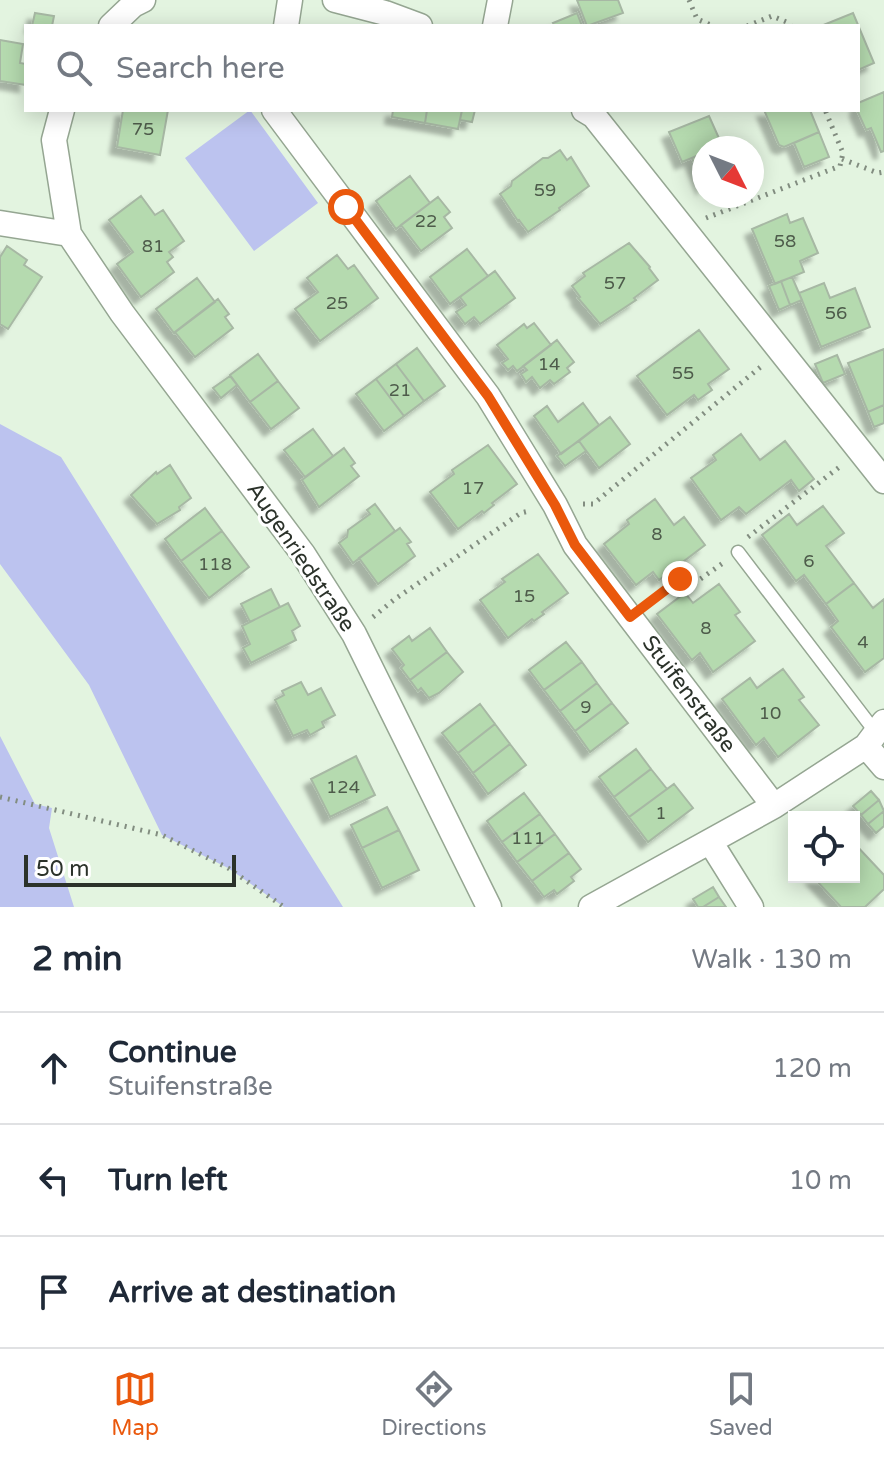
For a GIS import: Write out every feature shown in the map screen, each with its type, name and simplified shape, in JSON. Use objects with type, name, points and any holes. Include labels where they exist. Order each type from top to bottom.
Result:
[{"type":"street","points":[[286,24],[290,0]]},
{"type":"street","points":[[335,0],[415,24]]},
{"type":"street","points":[[495,24],[500,0]]},
{"type":"street","points":[[113,24],[130,2]]},
{"type":"street","name":"Augenriedstraße","points":[[61,112],[54,140],[69,234],[122,313],[303,554],[354,634],[489,907]]},
{"type":"street","name":"Stuifenstraße","points":[[275,112],[488,396],[555,505],[575,545],[774,806]]},
{"type":"street","points":[[587,112],[594,116],[884,481]]},
{"type":"street","points":[[0,223],[69,234]]},
{"type":"street","points":[[591,907],[774,806],[876,734],[884,767]]},
{"type":"street","points":[[711,843],[751,907]]},
{"type":"lane","points":[[738,552],[876,734]]},
{"type":"path","points":[[689,0],[697,19],[708,24]]},
{"type":"path","points":[[752,24],[772,16],[790,24]]},
{"type":"path","points":[[684,230],[716,213],[840,166],[843,153],[826,112]]},
{"type":"path","points":[[842,159],[878,173],[884,172]]},
{"type":"path","points":[[593,504],[781,351]]},
{"type":"path","points":[[788,508],[860,452]]},
{"type":"path","points":[[395,599],[521,513]]},
{"type":"path","points":[[630,617],[680,579],[689,587]]},
{"type":"path","points":[[0,797],[162,835],[228,868],[284,907]]},
{"type":"shaded area","points":[[251,112],[318,203],[254,251],[185,158]]},
{"type":"shaded area","points":[[0,424],[61,457],[343,907],[284,907],[228,868],[162,835],[89,685],[0,564]]},
{"type":"shaded area","points":[[0,736],[35,804],[52,808],[49,828],[74,907],[0,907]]},
{"type":"building","points":[[577,0],[618,0],[623,13],[586,24]]},
{"type":"building","points":[[35,13],[54,16],[52,24],[32,24]]},
{"type":"building","points":[[577,13],[581,24],[554,24]]},
{"type":"building","points":[[853,13],[858,24],[826,24]]},
{"type":"building","points":[[860,30],[874,63],[860,69]]},
{"type":"building","points":[[0,40],[23,44],[20,63],[24,64],[24,85],[0,81]]},
{"type":"building","points":[[884,92],[884,151],[881,152],[871,128],[866,130],[858,112],[860,102]]},
{"type":"building","points":[[123,112],[168,112],[160,155],[117,147]]},
{"type":"building","points":[[393,112],[427,112],[425,123],[392,117]]},
{"type":"building","points":[[427,112],[462,112],[458,129],[425,123]]},
{"type":"building","points":[[462,112],[474,112],[472,122],[460,120]]},
{"type":"building","points":[[765,112],[811,112],[819,132],[784,147],[779,145]]},
{"type":"building","points":[[709,116],[718,136],[692,136],[692,158],[682,162],[669,132]]},
{"type":"building","points":[[819,132],[829,157],[804,167],[794,143]]},
{"type":"building","points":[[560,150],[567,160],[571,157],[589,186],[528,232],[500,194],[543,158]]},
{"type":"building","points":[[410,176],[430,203],[396,229],[376,201]]},
{"type":"building","points":[[141,196],[155,215],[163,210],[184,241],[169,252],[173,257],[167,262],[174,272],[141,297],[117,264],[133,252],[109,220]]},
{"type":"building","points":[[438,197],[450,212],[444,217],[452,228],[421,251],[401,225]]},
{"type":"building","points":[[787,214],[790,223],[803,218],[818,253],[800,261],[804,272],[775,284],[752,229]]},
{"type":"building","points":[[629,243],[658,280],[634,298],[636,300],[600,324],[572,286],[585,276],[583,273]]},
{"type":"building","points":[[7,246],[27,260],[24,265],[42,277],[8,329],[0,324],[0,257]]},
{"type":"building","points":[[467,249],[488,276],[450,304],[430,277]]},
{"type":"building","points":[[337,255],[348,269],[354,265],[378,298],[320,341],[295,309],[318,292],[307,278]]},
{"type":"building","points":[[495,271],[515,298],[480,324],[474,317],[465,324],[456,312],[466,305],[460,297]]},
{"type":"building","points":[[792,277],[802,300],[790,305],[781,281]]},
{"type":"building","points":[[197,278],[215,302],[174,333],[156,309]]},
{"type":"building","points":[[781,281],[790,305],[779,310],[769,286]]},
{"type":"building","points":[[824,283],[830,298],[855,288],[870,327],[821,347],[799,293]]},
{"type":"building","points":[[218,299],[229,314],[225,317],[233,328],[195,357],[175,332]]},
{"type":"building","points":[[534,323],[551,345],[517,371],[513,366],[508,370],[502,363],[508,359],[497,345],[524,324],[527,328]]},
{"type":"building","points":[[699,330],[729,369],[708,384],[712,390],[698,400],[694,395],[667,415],[637,376]]},
{"type":"building","points":[[557,340],[574,362],[567,368],[570,372],[554,384],[550,380],[540,388],[532,377],[526,382],[521,374],[527,370],[523,366]]},
{"type":"building","points":[[417,348],[445,386],[424,401],[396,364]]},
{"type":"building","points":[[884,349],[884,405],[868,412],[848,363]]},
{"type":"building","points":[[258,354],[278,381],[250,402],[230,375]]},
{"type":"building","points":[[837,355],[845,374],[823,383],[815,364]]},
{"type":"building","points":[[396,364],[424,401],[404,416],[376,379]]},
{"type":"building","points":[[230,376],[237,385],[221,398],[213,388]]},
{"type":"building","points":[[376,379],[404,416],[384,431],[356,394]]},
{"type":"building","points":[[278,381],[299,408],[271,429],[250,402]]},
{"type":"building","points":[[583,403],[599,425],[561,454],[534,416],[547,406],[558,422]]},
{"type":"building","points":[[884,405],[884,423],[874,427],[868,412]]},
{"type":"building","points":[[610,417],[630,444],[599,468],[579,441]]},
{"type":"building","points":[[313,429],[333,456],[305,477],[284,450]]},
{"type":"building","points":[[741,434],[760,460],[785,441],[814,479],[799,491],[791,480],[746,514],[739,507],[721,520],[691,478],[716,460],[713,455]]},
{"type":"building","points":[[579,441],[586,451],[565,466],[557,456]]},
{"type":"building","points":[[488,445],[517,484],[484,513],[482,511],[458,529],[430,492],[454,474],[452,470]]},
{"type":"building","points":[[344,448],[355,463],[351,466],[359,476],[319,507],[302,480]]},
{"type":"building","points":[[170,465],[191,498],[179,507],[180,510],[157,524],[131,495],[156,472]]},
{"type":"building","points":[[655,499],[674,525],[684,517],[705,545],[659,580],[653,572],[636,585],[604,544],[629,524],[627,520]]},
{"type":"building","points":[[375,504],[395,531],[353,563],[339,543],[347,537],[348,530],[370,514],[367,510]]},
{"type":"building","points":[[823,506],[844,533],[826,546],[854,583],[826,604],[804,575],[796,581],[762,535],[789,514],[797,525]]},
{"type":"building","points":[[205,508],[222,531],[181,561],[165,539]]},
{"type":"building","points":[[400,528],[411,542],[407,544],[415,556],[378,584],[359,558]]},
{"type":"building","points":[[222,531],[249,567],[209,598],[181,561]]},
{"type":"building","points":[[538,554],[568,593],[508,638],[480,600],[505,582],[502,579]]},
{"type":"building","points":[[854,583],[873,608],[884,599],[884,658],[865,672],[831,627],[838,621],[826,604]]},
{"type":"building","points":[[719,584],[740,612],[735,615],[755,641],[713,672],[700,653],[692,660],[657,614],[685,593],[693,603]]},
{"type":"building","points":[[271,589],[280,607],[250,622],[241,604]]},
{"type":"building","points":[[288,603],[300,626],[292,631],[296,640],[251,663],[243,648],[250,644],[242,626]]},
{"type":"building","points":[[430,628],[447,652],[410,680],[392,649],[409,636],[412,641]]},
{"type":"building","points":[[566,642],[582,662],[544,690],[529,670]]},
{"type":"building","points":[[447,652],[463,672],[429,698],[421,688],[418,691],[410,680]]},
{"type":"building","points":[[582,662],[597,683],[560,711],[544,690]]},
{"type":"building","points":[[783,669],[804,697],[799,700],[819,725],[778,757],[764,738],[756,745],[722,699],[750,678],[757,688]]},
{"type":"building","points":[[301,682],[308,695],[321,688],[335,715],[322,722],[324,727],[310,735],[307,730],[293,736],[275,700],[284,695],[282,691]]},
{"type":"building","points":[[597,683],[612,703],[575,731],[560,711]]},
{"type":"building","points":[[612,703],[628,723],[590,752],[575,731]]},
{"type":"building","points":[[480,704],[495,724],[458,753],[442,733]]},
{"type":"building","points":[[495,724],[510,744],[473,773],[458,753]]},
{"type":"building","points":[[510,744],[526,765],[488,794],[473,773]]},
{"type":"building","points":[[636,749],[651,769],[614,797],[599,777]]},
{"type":"building","points":[[356,756],[375,795],[330,817],[311,779]]},
{"type":"building","points":[[651,769],[667,789],[629,817],[614,797]]},
{"type":"building","points":[[674,784],[693,808],[648,842],[629,817]]},
{"type":"building","points":[[871,791],[879,800],[861,815],[853,806]]},
{"type":"building","points":[[524,793],[540,814],[502,842],[487,821]]},
{"type":"building","points":[[879,800],[884,811],[868,824],[861,815]]},
{"type":"building","points":[[387,807],[399,830],[362,848],[351,825]]},
{"type":"building","points":[[884,811],[884,826],[876,833],[868,824]]},
{"type":"building","points":[[540,814],[555,834],[517,862],[502,842]]},
{"type":"building","points":[[399,830],[419,870],[382,888],[362,848]]},
{"type":"building","points":[[555,834],[569,853],[532,881],[517,862]]},
{"type":"building","points":[[860,849],[884,875],[884,889],[865,907],[841,907],[819,883],[860,883]]},
{"type":"building","points":[[569,853],[581,869],[571,877],[574,881],[557,894],[554,890],[544,897],[532,881]]},
{"type":"building","points":[[713,887],[719,897],[698,907],[693,899]]},
{"type":"building","points":[[719,897],[726,907],[703,907]]},
{"type":"route","points":[[346,207],[488,396],[555,505],[575,545],[630,617],[680,579]]}]
